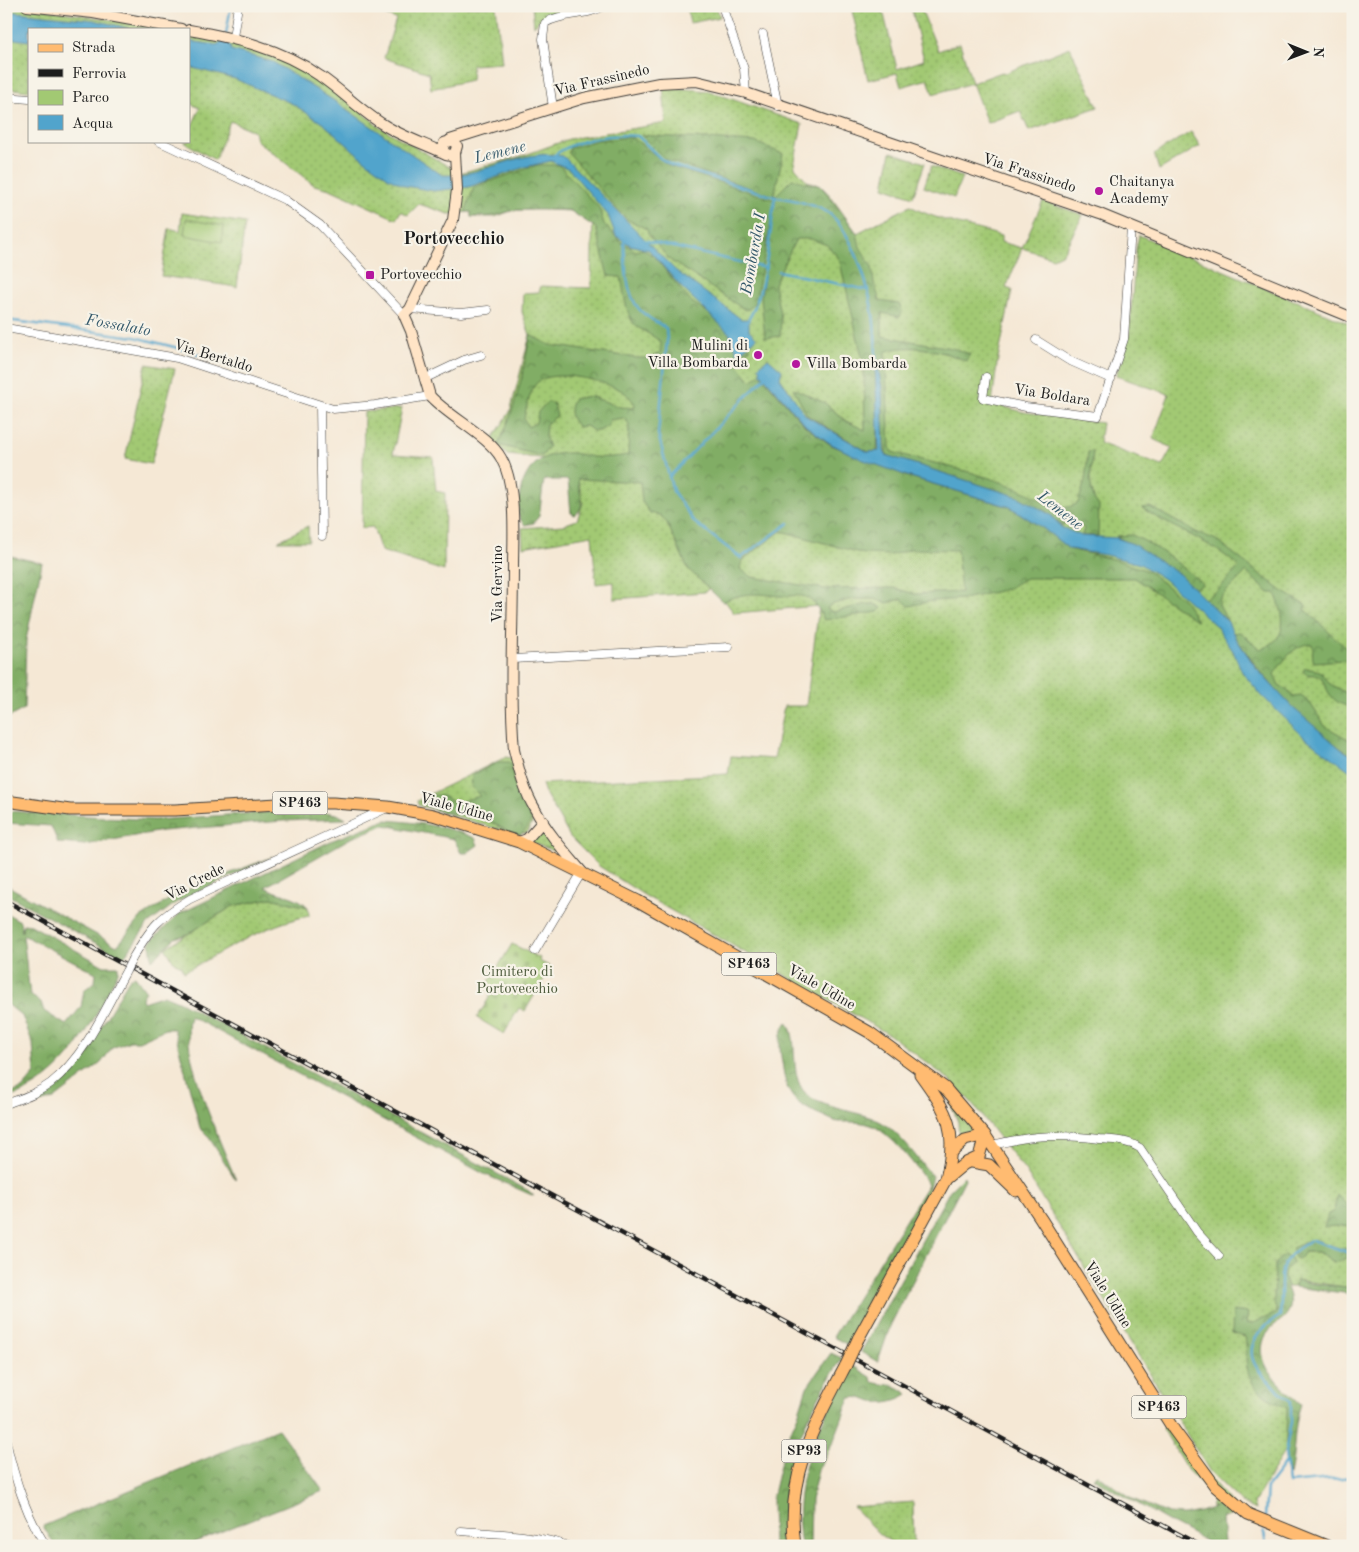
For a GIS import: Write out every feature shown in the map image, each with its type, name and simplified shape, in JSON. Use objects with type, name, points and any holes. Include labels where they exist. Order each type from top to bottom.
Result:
[{"type":"main road","name":"Viale Udine","points":[[6,800],[70,810],[175,810],[304,803],[388,807],[433,815],[519,842],[638,900],[869,1032],[945,1088],[989,1140],[1174,1430],[1214,1486],[1248,1514],[1325,1545]]},
{"type":"main road","name":"SP93","points":[[795,1546],[792,1503],[802,1456],[820,1414],[858,1340],[946,1179],[953,1151],[952,1135],[947,1118],[934,1093],[912,1062]]},
{"type":"main road","points":[[953,1151],[965,1140],[989,1140]]},
{"type":"main road","name":"SP93","points":[[946,1179],[964,1164],[972,1162],[979,1156],[989,1140]]},
{"type":"main road","points":[[972,1162],[989,1165],[1041,1219]]},
{"type":"street","points":[[26,6],[93,13],[176,28]]},
{"type":"street","points":[[227,37],[238,6]]},
{"type":"street","points":[[552,108],[543,39],[545,23],[556,18],[594,11],[604,6]]},
{"type":"street","points":[[722,6],[744,69],[746,93]]},
{"type":"street","points":[[190,30],[253,44],[302,65],[320,76],[382,124],[427,144],[451,152]]},
{"type":"street","points":[[763,34],[778,106]]},
{"type":"street","name":"Via Frassinedo","points":[[427,144],[468,135],[584,98],[676,80],[696,81],[746,93],[778,106],[1090,210],[1353,318]]},
{"type":"street","points":[[6,97],[28,100]]},
{"type":"street","points":[[451,152],[468,135]]},
{"type":"street","points":[[448,140],[457,144],[451,152]]},
{"type":"street","points":[[160,142],[285,200],[320,225],[407,312],[461,313],[488,310]]},
{"type":"street","points":[[407,312],[453,220],[457,172],[451,152]]},
{"type":"street","name":"Via Boldara","points":[[986,377],[983,398],[1026,408],[1096,417],[1099,414],[1124,339],[1131,227]]},
{"type":"street","name":"Via Gervino","points":[[407,312],[427,397],[487,443],[501,457],[509,477],[513,542],[514,750],[523,782],[534,809],[582,872]]},
{"type":"street","name":"Via Bertaldo","points":[[6,328],[177,358],[333,409],[427,397]]},
{"type":"street","name":"Via Boldara","points":[[1036,340],[1068,360],[1112,379]]},
{"type":"street","points":[[424,379],[464,360],[481,355]]},
{"type":"street","points":[[320,406],[322,536]]},
{"type":"street","points":[[513,659],[729,647]]},
{"type":"street","name":"Via Crede","points":[[6,1104],[30,1096],[51,1083],[67,1068],[90,1037],[150,928],[166,913],[190,899],[388,807]]},
{"type":"street","points":[[519,842],[527,839],[543,821]]},
{"type":"street","points":[[535,950],[582,872]]},
{"type":"street","points":[[989,1140],[1053,1134],[1128,1141],[1140,1148],[1197,1232],[1219,1256]]},
{"type":"street","points":[[6,1441],[14,1474],[31,1522],[46,1546]]},
{"type":"street","points":[[461,1532],[528,1537],[554,1541],[568,1546]]},
{"type":"green space","points":[[6,6],[43,9],[163,28],[28,28],[28,91],[6,88]]},
{"type":"green space","points":[[361,6],[496,6],[502,63],[472,65],[471,80],[431,89],[429,73],[384,58],[396,19]]},
{"type":"green space","points":[[532,6],[562,6],[562,11],[545,14],[534,26]]},
{"type":"green space","points":[[686,6],[716,6],[720,17],[690,23]]},
{"type":"green space","points":[[851,6],[882,6],[897,69],[924,60],[911,6],[920,6],[938,51],[960,43],[972,83],[933,94],[928,79],[901,87],[897,73],[868,80]]},
{"type":"green space","points":[[190,33],[259,49],[298,68],[340,94],[380,127],[460,173],[525,155],[569,139],[666,123],[663,87],[709,91],[802,124],[794,166],[807,181],[821,186],[829,194],[857,233],[910,206],[942,219],[1001,236],[1001,242],[1022,248],[1006,288],[1012,290],[997,364],[992,404],[1024,412],[1102,423],[1099,443],[1162,466],[1172,448],[1153,439],[1169,394],[1116,376],[1129,336],[1136,249],[1139,235],[1353,325],[1353,1256],[1324,1247],[1304,1252],[1318,1252],[1334,1263],[1345,1258],[1350,1259],[1353,1264],[1353,1288],[1297,1280],[1293,1287],[1288,1287],[1284,1282],[1284,1315],[1257,1328],[1254,1359],[1289,1396],[1288,1445],[1254,1503],[1256,1510],[1242,1503],[1210,1472],[1026,1172],[972,1103],[946,1077],[890,1035],[644,895],[599,866],[570,837],[545,793],[542,784],[728,774],[731,756],[774,759],[784,706],[806,706],[819,606],[734,613],[713,585],[705,592],[614,599],[614,582],[596,584],[592,535],[523,547],[522,528],[563,525],[577,520],[583,503],[578,479],[586,479],[584,462],[507,455],[492,440],[510,412],[530,335],[522,312],[523,293],[539,292],[541,286],[591,288],[593,212],[548,210],[547,202],[531,210],[514,210],[495,217],[471,217],[471,212],[449,214],[419,204],[408,215],[401,211],[396,219],[330,189],[314,185],[256,140],[254,131],[230,121],[215,160],[184,142],[190,142],[190,130],[200,108],[190,103]]},
{"type":"green space","points":[[1070,47],[1098,107],[1029,131],[1020,111],[987,123],[972,83],[1002,72],[1005,73]]},
{"type":"green space","points":[[1191,132],[1200,146],[1159,170],[1154,154]]},
{"type":"green space","points":[[641,135],[755,142],[783,154],[774,196],[666,160]]},
{"type":"green space","points":[[632,137],[669,166],[775,200],[777,194],[792,179],[821,186],[857,233],[860,247],[872,267],[874,283],[880,301],[899,304],[902,310],[900,317],[882,313],[882,336],[952,348],[970,354],[966,361],[926,349],[904,348],[885,352],[890,447],[892,452],[998,481],[1037,498],[1052,508],[1056,508],[1069,507],[1078,503],[1085,481],[1088,452],[1093,451],[1090,481],[1094,499],[1099,506],[1098,536],[1082,536],[1084,528],[1071,520],[1063,525],[1059,525],[1051,515],[886,455],[886,441],[878,429],[877,451],[868,452],[807,415],[793,388],[825,403],[846,421],[865,430],[864,365],[839,258],[827,245],[811,239],[796,239],[774,284],[781,318],[780,336],[765,338],[761,297],[775,202],[755,302],[749,309],[745,310],[670,260],[648,234],[647,229],[628,220],[568,152],[570,148],[597,140]]},
{"type":"green space","points":[[891,152],[925,163],[913,197],[884,187]]},
{"type":"green space","points":[[537,165],[559,165],[599,208],[604,224],[620,241],[636,251],[642,249],[654,256],[690,301],[729,326],[751,348],[744,352],[738,365],[751,381],[760,374],[805,426],[831,445],[907,476],[1010,507],[1046,530],[1069,549],[1117,560],[1148,571],[1184,600],[1197,621],[1135,578],[1026,578],[1007,589],[964,599],[932,601],[909,606],[902,599],[887,603],[874,599],[852,599],[830,605],[827,609],[833,612],[867,604],[875,604],[882,608],[878,612],[824,620],[813,602],[801,596],[751,594],[737,596],[723,602],[688,569],[667,523],[660,515],[650,513],[642,502],[640,482],[578,479],[582,502],[579,511],[575,515],[571,513],[568,480],[544,480],[539,516],[534,523],[525,525],[518,514],[520,493],[527,474],[538,462],[553,455],[563,453],[590,457],[628,455],[629,424],[624,418],[610,420],[608,426],[599,431],[593,431],[587,426],[578,427],[570,414],[573,399],[590,396],[620,407],[634,408],[635,404],[624,392],[592,380],[564,376],[542,379],[535,385],[531,393],[524,419],[528,427],[536,423],[538,412],[547,402],[554,404],[557,416],[546,424],[545,436],[549,447],[542,456],[498,445],[518,391],[530,335],[550,345],[637,358],[650,358],[660,353],[661,342],[636,326],[631,319],[621,277],[608,276],[596,228],[569,210],[515,210],[492,216],[471,217],[471,212],[465,212],[474,187]],"holes":[[[781,531],[864,554],[891,555],[911,549],[957,550],[961,592],[915,594],[894,588],[825,589],[752,577],[740,569],[742,561]]]},
{"type":"green space","points":[[931,166],[962,177],[954,198],[924,187]]},
{"type":"green space","points":[[1043,201],[1083,215],[1063,253],[1053,258],[1022,248]]},
{"type":"green space","points":[[182,213],[245,223],[237,287],[161,276],[169,228],[180,231]]},
{"type":"green space","points":[[186,219],[224,226],[222,242],[184,235]]},
{"type":"green space","points":[[146,364],[175,369],[151,464],[125,459]]},
{"type":"green space","points":[[402,408],[393,454],[433,457],[436,491],[445,493],[444,571],[381,551],[373,527],[362,528],[364,412]]},
{"type":"green space","points":[[1150,507],[1196,532],[1216,540],[1282,591],[1306,605],[1305,609],[1353,655],[1353,670],[1348,662],[1344,660],[1314,662],[1312,644],[1306,645],[1294,650],[1274,674],[1279,685],[1288,690],[1293,697],[1301,696],[1310,703],[1325,726],[1353,742],[1353,756],[1320,733],[1288,703],[1259,670],[1233,633],[1240,632],[1260,649],[1276,640],[1282,626],[1282,618],[1275,593],[1269,593],[1246,572],[1220,598],[1219,605],[1228,622],[1204,599],[1217,591],[1239,567],[1216,549],[1142,508]]},
{"type":"green space","points":[[308,526],[309,541],[278,541]]},
{"type":"green space","points":[[1132,535],[1161,551],[1203,584],[1194,589],[1179,574],[1116,536]]},
{"type":"green space","points":[[6,555],[42,563],[26,640],[24,709],[6,719]]},
{"type":"green space","points":[[1305,668],[1320,671],[1330,684],[1353,697],[1353,707],[1344,705],[1332,697],[1321,677],[1306,674],[1303,671]]},
{"type":"green space","points":[[506,757],[512,758],[535,818],[527,833],[514,834],[418,805],[417,801],[422,798]]},
{"type":"green space","points":[[499,762],[509,762],[511,765],[517,790],[531,815],[531,821],[520,835],[480,818],[444,812],[420,802],[434,795],[445,797],[455,803],[480,796],[471,787],[472,775]]},
{"type":"green space","points":[[6,811],[154,820],[271,812],[318,811],[337,814],[346,819],[283,821],[162,831],[85,845],[58,843],[51,826],[6,823]]},
{"type":"green space","points":[[385,820],[419,823],[453,830],[475,838],[478,845],[467,853],[461,853],[454,839],[384,825],[349,839],[265,887],[299,900],[308,907],[271,898],[233,906],[188,934],[175,938],[152,960],[150,942],[179,914],[333,840]]},
{"type":"green space","points":[[543,829],[560,853],[530,842]]},
{"type":"green space","points":[[272,857],[177,902],[148,924],[123,958],[6,894],[6,885],[117,946],[140,918],[179,893]]},
{"type":"green space","points":[[271,898],[308,907],[309,916],[276,925],[260,932],[184,972],[182,966],[175,963],[165,948],[233,906]]},
{"type":"green space","points":[[6,913],[20,921],[22,932],[23,924],[31,925],[104,966],[118,966],[118,972],[98,1012],[75,1048],[45,1079],[27,1090],[6,1099],[6,1095],[22,1089],[35,1074],[33,1044],[22,1016],[6,1003]],"holes":[[[23,935],[96,973],[95,982],[84,990],[81,1007],[66,1025],[44,1011],[41,1002],[30,995]]]},
{"type":"green space","name":"Cimitero di Portovecchio","points":[[512,944],[540,958],[539,961],[551,967],[525,1011],[519,1008],[504,1034],[477,1018],[492,993],[485,988]]},
{"type":"green space","points":[[135,976],[146,991],[142,998],[143,1002],[164,995],[180,1002],[529,1191],[534,1196],[484,1174],[190,1016],[188,1032],[190,1052],[196,1074],[212,1122],[236,1180],[208,1136],[200,1128],[174,1029],[165,1029],[139,1041],[130,1041],[112,1048],[101,1063],[54,1099],[8,1112],[6,1109],[40,1099],[78,1065],[130,978]]},
{"type":"green space","points":[[787,1022],[793,1039],[798,1081],[803,1090],[817,1101],[871,1118],[886,1125],[907,1146],[932,1176],[925,1204],[848,1345],[833,1337],[928,1184],[899,1148],[875,1127],[860,1123],[835,1121],[811,1111],[792,1096],[786,1082],[780,1051],[781,1036]]},
{"type":"green space","points":[[949,1099],[978,1132],[964,1135],[959,1139],[958,1122]]},
{"type":"green space","points":[[964,1176],[965,1179],[891,1324],[878,1362],[861,1352],[950,1190]]},
{"type":"green space","points":[[1337,1195],[1353,1211],[1353,1225],[1324,1227],[1328,1214],[1334,1211]]},
{"type":"green space","points":[[1314,1239],[1339,1248],[1353,1249],[1353,1264],[1347,1258],[1334,1263],[1318,1252],[1304,1252],[1299,1259],[1295,1258],[1292,1248]]},
{"type":"green space","points":[[1284,1255],[1291,1258],[1293,1262],[1285,1270],[1284,1274],[1290,1297],[1290,1308],[1286,1316],[1267,1333],[1262,1354],[1265,1364],[1277,1382],[1301,1404],[1296,1422],[1290,1475],[1285,1458],[1287,1408],[1271,1400],[1254,1385],[1250,1378],[1246,1361],[1245,1337],[1232,1333],[1233,1311],[1248,1313],[1246,1323],[1253,1323],[1277,1313],[1274,1302],[1275,1263]]},
{"type":"green space","points":[[1297,1280],[1353,1288],[1353,1294],[1293,1287]]},
{"type":"green space","points":[[831,1353],[842,1358],[814,1407],[792,1459],[784,1508],[786,1546],[773,1546],[772,1498],[785,1444],[798,1415],[807,1387]]},
{"type":"green space","points":[[853,1366],[871,1377],[872,1382],[894,1386],[908,1394],[887,1402],[873,1402],[860,1398],[850,1398],[834,1440],[818,1470],[811,1500],[810,1546],[801,1546],[800,1496],[810,1451],[829,1409]]},
{"type":"green space","points":[[1167,1424],[1236,1510],[1236,1514],[1222,1519],[1226,1513],[1216,1506],[1211,1508],[1213,1501],[1207,1489],[1188,1471],[1163,1429]]},
{"type":"green space","points":[[278,1429],[323,1491],[185,1546],[55,1546],[43,1526]]},
{"type":"green space","points":[[1096,1474],[1135,1500],[1169,1514],[1183,1515],[1217,1506],[1228,1512],[1222,1519],[1224,1543],[1222,1546],[1215,1546],[1173,1524],[1093,1478]]},
{"type":"green space","points":[[913,1502],[914,1546],[897,1546],[879,1534],[853,1507]]},
{"type":"water","points":[[6,11],[94,20],[128,28],[28,28],[28,41],[6,38]]},
{"type":"water","points":[[190,41],[216,45],[224,41],[229,43],[231,50],[273,62],[336,102],[442,175],[472,172],[532,156],[548,154],[563,156],[675,270],[741,319],[749,319],[749,330],[757,338],[738,354],[729,333],[681,287],[649,250],[630,245],[616,236],[608,215],[569,169],[551,161],[525,167],[469,187],[434,191],[405,186],[389,178],[362,158],[325,125],[293,104],[235,79],[190,67]]},
{"type":"water","points":[[768,358],[782,370],[780,378],[806,416],[868,452],[879,451],[875,369],[878,368],[882,388],[884,451],[886,455],[1019,497],[1051,515],[1061,527],[1082,536],[1117,538],[1133,544],[1179,574],[1228,622],[1235,637],[1257,669],[1292,707],[1341,749],[1353,756],[1353,773],[1304,737],[1262,696],[1242,672],[1233,651],[1216,626],[1164,579],[1140,564],[1106,555],[1069,549],[1044,529],[1010,507],[907,476],[861,459],[831,444],[806,426],[760,372],[761,370],[758,367]]},
{"type":"waterway","points":[[226,34],[231,6]]},
{"type":"waterway","points":[[553,156],[572,145],[594,138],[616,135],[638,136],[660,158],[671,165],[775,197]]},
{"type":"waterway","name":"Bombarda I","points":[[748,320],[754,308],[763,278],[775,197],[812,205],[830,214],[838,222],[852,245],[870,297],[875,331],[877,370]]},
{"type":"waterway","name":"Portovecchio","points":[[624,239],[628,285],[634,302],[645,315],[666,328],[667,341],[658,434],[673,491],[694,522],[741,558],[789,523]]},
{"type":"waterway","points":[[643,240],[766,268]]},
{"type":"waterway","points":[[778,271],[867,290]]},
{"type":"waterway","name":"Fossalato","points":[[6,320],[135,337],[224,363]]},
{"type":"waterway","points":[[669,477],[766,376]]},
{"type":"waterway","points":[[1353,1254],[1312,1240],[1298,1248],[1284,1264],[1281,1280],[1280,1316],[1263,1328],[1252,1346],[1253,1360],[1256,1366],[1291,1401],[1291,1422],[1285,1453],[1289,1483],[1353,1477]]},
{"type":"waterway","points":[[1265,1517],[1267,1487],[1286,1462]]},
{"type":"waterway","points":[[1264,1532],[1266,1546]]},
{"type":"railway","points":[[6,901],[1201,1546]]},
{"type":"place","name":"Chaitanya Academy","points":[[1099,191]]},
{"type":"place","name":"Portovecchio","points":[[370,275]]},
{"type":"place","name":"Mulini di Villa Bombarda","points":[[758,355]]},
{"type":"place","name":"Villa Bombarda","points":[[796,364]]},
{"type":"district","name":"Portovecchio","points":[[454,239]]},
{"type":"water label","name":"Lemene","points":[[500,153]]},
{"type":"water label","name":"Lemene","points":[[1060,511]]}]
